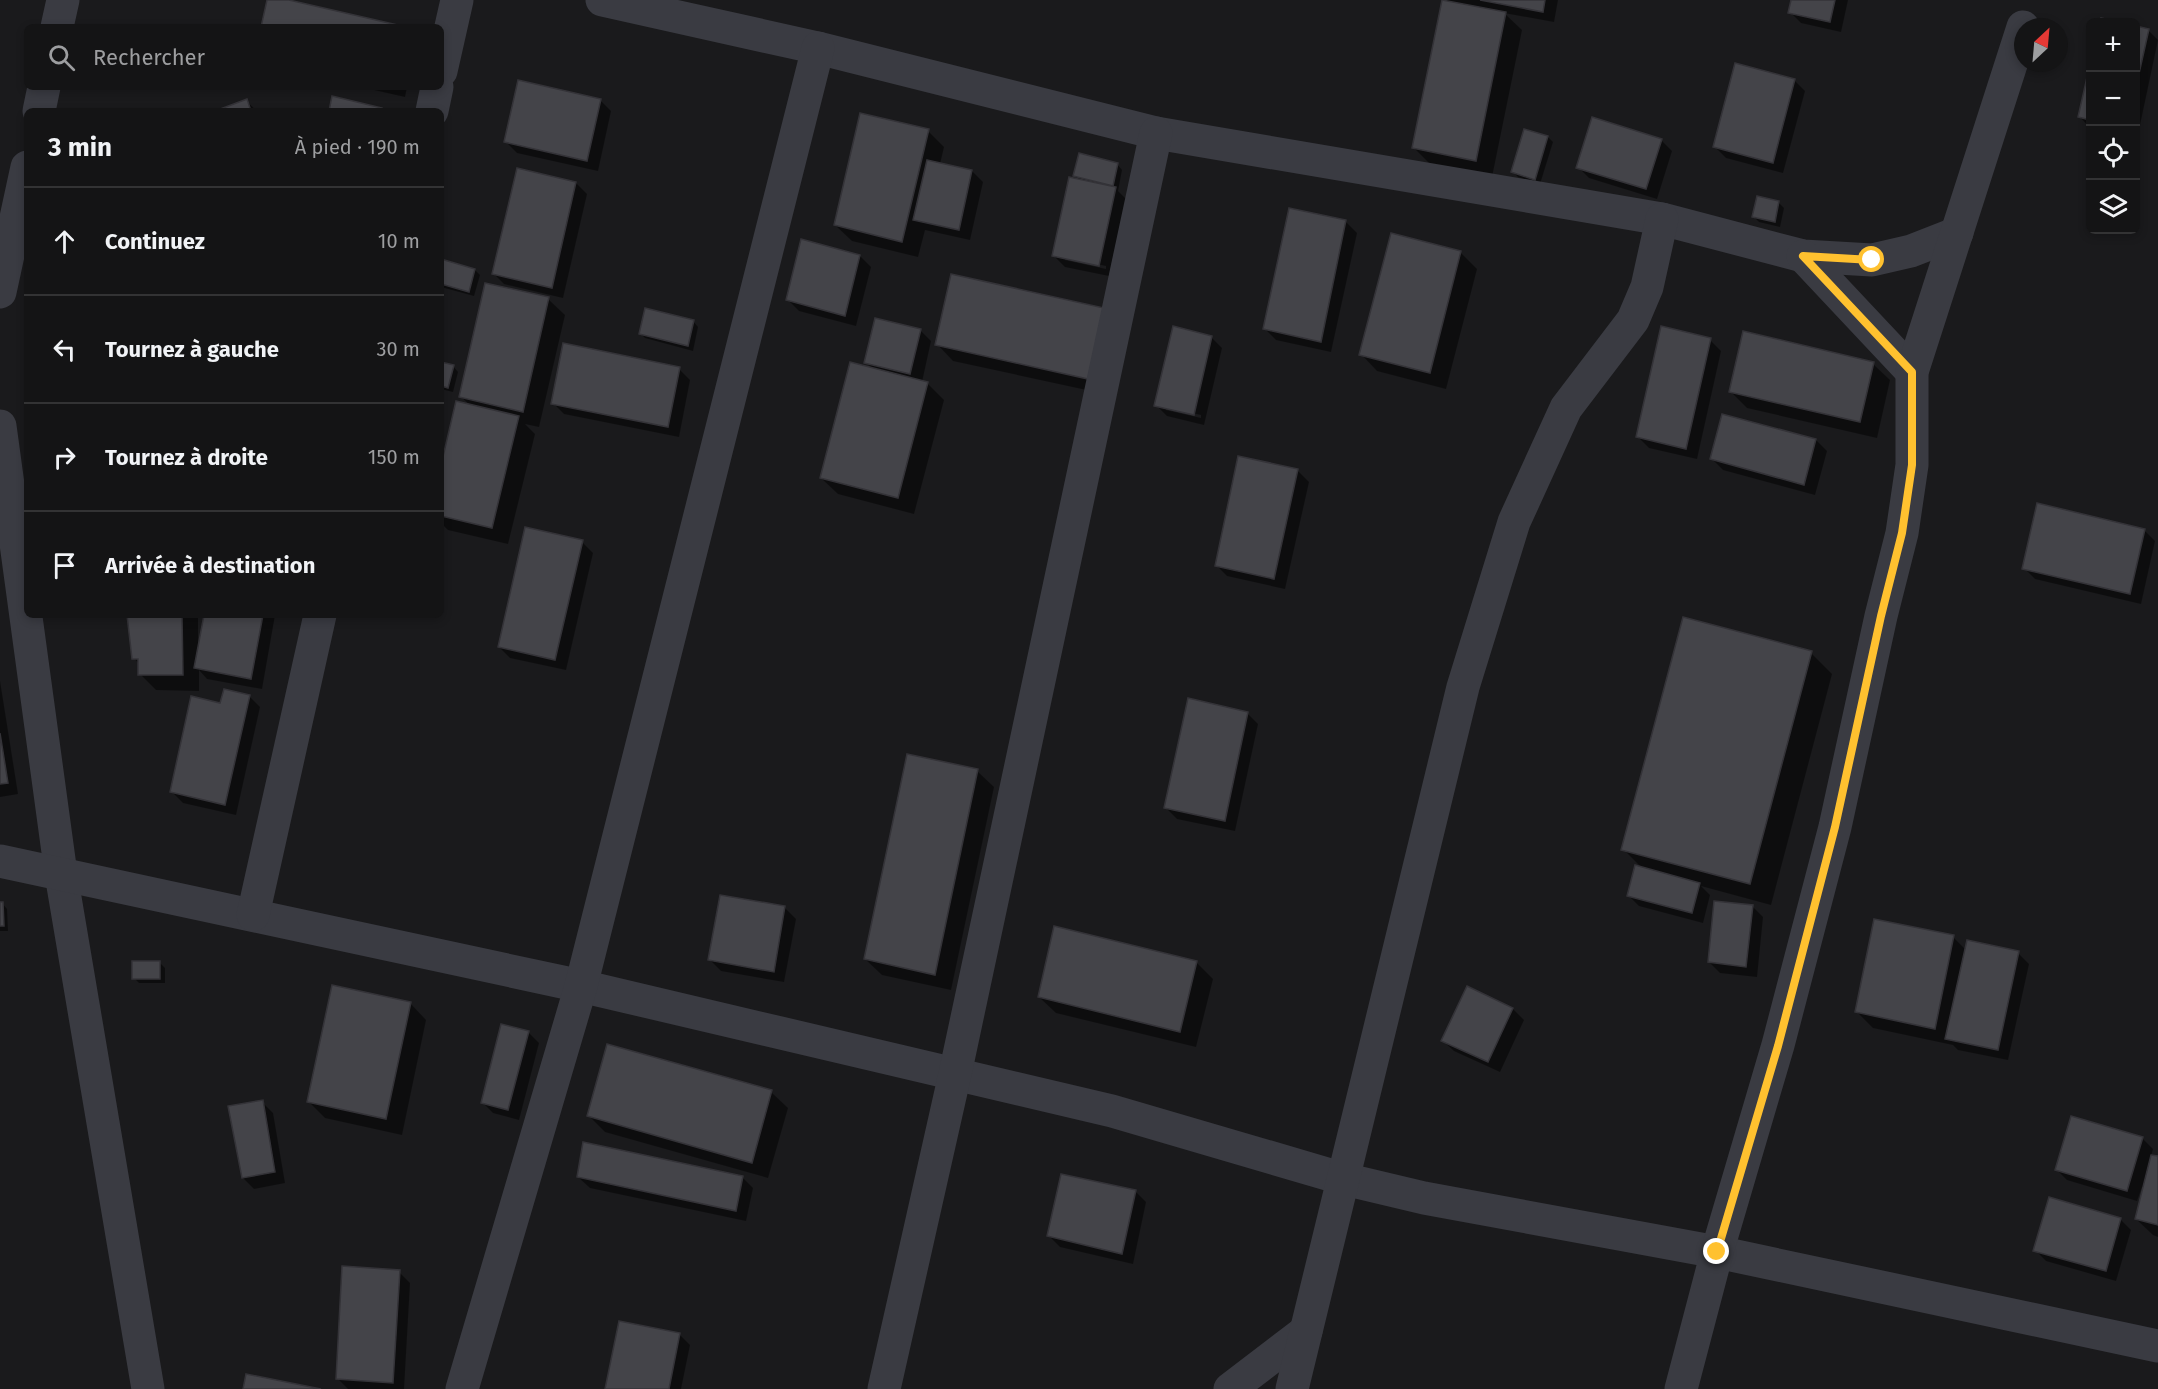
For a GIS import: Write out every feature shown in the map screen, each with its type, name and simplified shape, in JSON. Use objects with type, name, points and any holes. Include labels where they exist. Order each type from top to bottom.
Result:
[{"type":"street","points":[[58,24],[63,0]]},
{"type":"street","points":[[444,58],[457,0]]},
{"type":"street","points":[[602,0],[818,48],[1156,133],[1662,219],[1803,256],[1872,260],[1911,251],[1957,233]]},
{"type":"street","points":[[2026,18],[2032,0]]},
{"type":"street","points":[[462,1389],[581,986],[818,48]]},
{"type":"street","points":[[1681,1389],[1717,1252],[1778,1046],[1835,827],[1881,616],[1902,533],[1912,465],[1912,372],[2014,55]]},
{"type":"street","points":[[40,108],[43,90]]},
{"type":"street","points":[[433,108],[436,90]]},
{"type":"street","points":[[885,1389],[955,1074],[1156,133]]},
{"type":"street","points":[[0,292],[24,181]]},
{"type":"street","points":[[1292,1389],[1463,687],[1514,522],[1566,408],[1633,320],[1647,287],[1662,219]]},
{"type":"street","points":[[1803,256],[1912,372]]},
{"type":"street","points":[[0,426],[24,602]]},
{"type":"street","points":[[26,618],[61,874],[148,1389]]},
{"type":"street","points":[[253,915],[319,618]]},
{"type":"street","points":[[0,861],[581,986],[1112,1111],[1344,1179],[1424,1198],[1717,1252],[2158,1346]]},
{"type":"street","points":[[1230,1389],[1306,1331]]},
{"type":"building","points":[[267,0],[289,0],[393,24],[262,24]]},
{"type":"building","points":[[1442,0],[1506,12],[1476,161],[1412,148]]},
{"type":"building","points":[[1480,0],[1545,0],[1543,12]]},
{"type":"building","points":[[1791,0],[1835,0],[1830,22],[1788,13]]},
{"type":"building","points":[[2140,27],[2149,29],[2140,69]]},
{"type":"building","points":[[1735,63],[1795,79],[1773,163],[1713,147]]},
{"type":"building","points":[[518,80],[601,99],[587,161],[504,142]]},
{"type":"building","points":[[2086,82],[2086,119],[2078,117]]},
{"type":"building","points":[[332,96],[382,108],[330,108]]},
{"type":"building","points":[[247,99],[250,108],[223,108]]},
{"type":"building","points":[[860,113],[929,129],[902,242],[834,225]]},
{"type":"building","points":[[1592,117],[1662,139],[1646,189],[1576,168]]},
{"type":"building","points":[[1524,129],[1548,136],[1535,180],[1511,172]]},
{"type":"building","points":[[1079,153],[1118,163],[1113,186],[1073,176]]},
{"type":"building","points":[[927,160],[972,170],[959,230],[913,220]]},
{"type":"building","points":[[517,168],[576,182],[552,288],[492,274]]},
{"type":"building","points":[[1069,177],[1116,187],[1099,266],[1052,256]]},
{"type":"building","points":[[1757,196],[1779,201],[1775,222],[1752,217]]},
{"type":"building","points":[[1289,208],[1346,220],[1321,342],[1263,329]]},
{"type":"building","points":[[1391,233],[1461,251],[1430,373],[1359,355]]},
{"type":"building","points":[[801,239],[860,255],[845,316],[786,300]]},
{"type":"building","points":[[444,260],[475,269],[469,292],[444,285]]},
{"type":"building","points":[[951,274],[1104,308],[1088,379],[935,345]]},
{"type":"building","points":[[485,283],[549,297],[523,412],[459,397]]},
{"type":"building","points":[[645,308],[694,320],[688,346],[639,334]]},
{"type":"building","points":[[875,318],[921,329],[910,374],[864,363]]},
{"type":"building","points":[[1173,326],[1212,336],[1194,415],[1154,406]]},
{"type":"building","points":[[1661,326],[1711,338],[1686,449],[1636,437]]},
{"type":"building","points":[[1743,331],[1874,362],[1860,422],[1729,392]]},
{"type":"building","points":[[563,343],[680,367],[668,427],[551,404]]},
{"type":"building","points":[[850,362],[928,382],[898,498],[820,478]]},
{"type":"building","points":[[444,363],[454,365],[448,388],[444,387]]},
{"type":"building","points":[[456,401],[519,416],[492,528],[444,517],[444,452]]},
{"type":"building","points":[[1722,414],[1816,439],[1804,485],[1710,459]]},
{"type":"building","points":[[1238,456],[1298,469],[1274,579],[1215,566]]},
{"type":"building","points":[[2037,503],[2145,529],[2130,594],[2022,569]]},
{"type":"building","points":[[525,527],[583,540],[555,660],[498,647]]},
{"type":"building","points":[[1683,617],[1812,651],[1750,884],[1621,850]]},
{"type":"building","points":[[127,618],[182,618],[183,675],[138,675],[138,659],[132,659]]},
{"type":"building","points":[[203,618],[262,618],[251,679],[194,668]]},
{"type":"building","points":[[224,689],[250,695],[225,805],[170,792],[191,696],[220,703]]},
{"type":"building","points":[[1188,698],[1248,712],[1225,821],[1164,808]]},
{"type":"building","points":[[0,733],[8,783],[0,784]]},
{"type":"building","points":[[907,754],[978,769],[935,975],[864,959]]},
{"type":"building","points":[[1635,865],[1700,883],[1692,913],[1627,896]]},
{"type":"building","points":[[720,895],[785,906],[774,972],[708,960]]},
{"type":"building","points":[[1714,901],[1753,905],[1746,967],[1708,962]]},
{"type":"building","points":[[0,902],[3,902],[4,926],[0,926]]},
{"type":"building","points":[[1874,919],[1954,935],[1935,1029],[1855,1012]]},
{"type":"building","points":[[1054,926],[1197,961],[1180,1032],[1038,997]]},
{"type":"building","points":[[1967,940],[2019,951],[1998,1050],[1945,1039]]},
{"type":"building","points":[[132,961],[160,961],[160,979],[132,979]]},
{"type":"building","points":[[332,985],[411,1002],[386,1119],[307,1102]]},
{"type":"building","points":[[1467,986],[1513,1008],[1488,1062],[1441,1041]]},
{"type":"building","points":[[501,1024],[529,1031],[508,1110],[481,1103]]},
{"type":"building","points":[[607,1044],[772,1090],[752,1163],[587,1116]]},
{"type":"building","points":[[263,1100],[275,1172],[242,1178],[228,1106]]},
{"type":"building","points":[[2071,1116],[2143,1137],[2127,1191],[2055,1170]]},
{"type":"building","points":[[583,1142],[743,1176],[736,1211],[577,1177]]},
{"type":"building","points":[[2151,1155],[2158,1156],[2158,1225],[2135,1219]]},
{"type":"building","points":[[1061,1174],[1136,1190],[1122,1254],[1047,1236]]},
{"type":"building","points":[[2049,1197],[2121,1218],[2106,1271],[2033,1251]]},
{"type":"building","points":[[342,1266],[400,1270],[393,1383],[336,1379]]},
{"type":"building","points":[[619,1321],[680,1333],[669,1389],[605,1389]]},
{"type":"building","points":[[246,1374],[321,1389],[243,1389]]},
{"type":"route","points":[[1717,1252],[1778,1046],[1835,827],[1881,616],[1902,533],[1912,465],[1912,372],[1803,256],[1872,260]]}]
